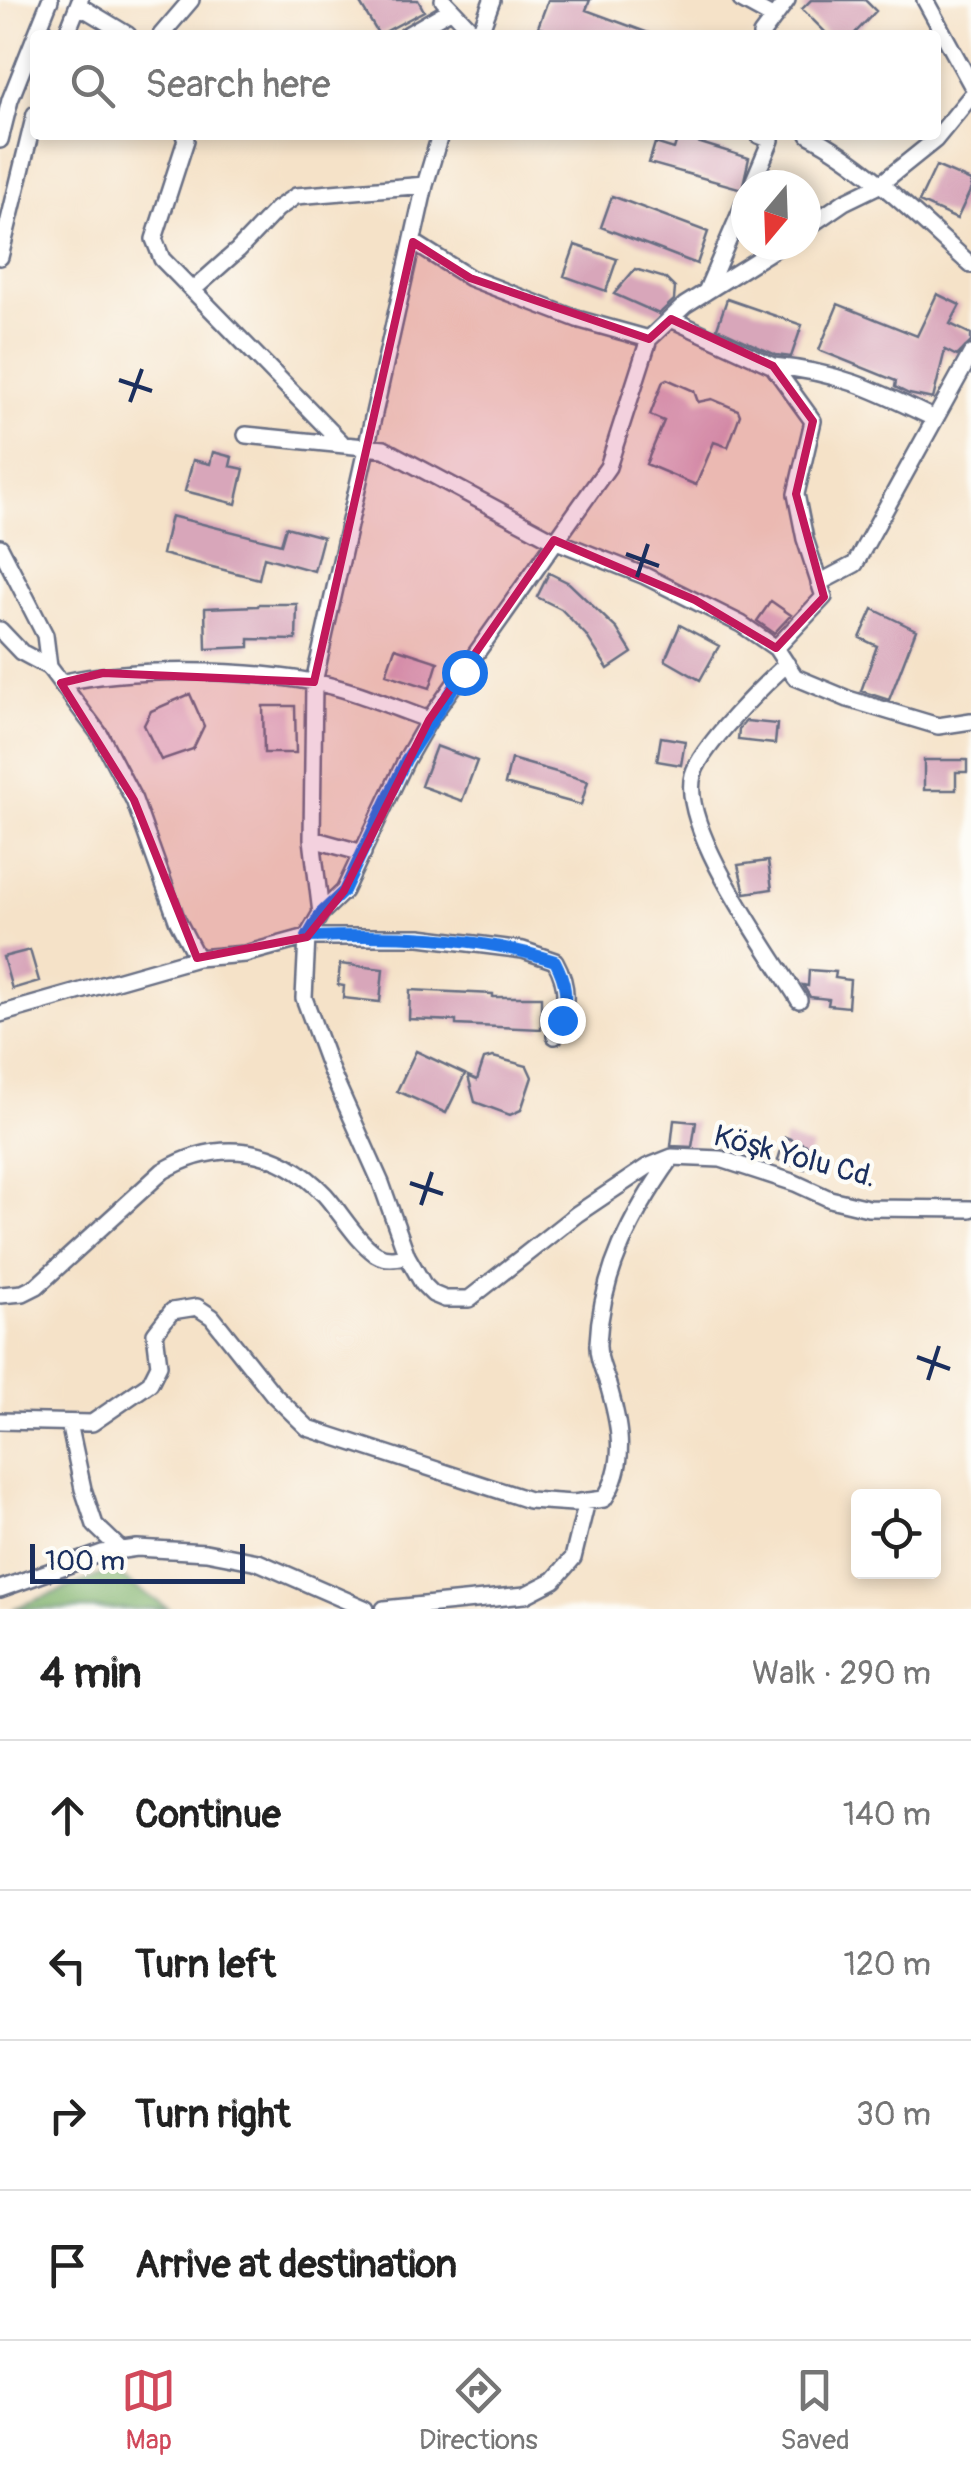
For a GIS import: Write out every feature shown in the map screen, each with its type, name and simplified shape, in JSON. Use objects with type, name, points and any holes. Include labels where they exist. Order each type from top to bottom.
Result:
[{"type":"street","points":[[38,30],[50,0]]},
{"type":"street","points":[[165,30],[191,0]]},
{"type":"street","points":[[480,30],[492,0]]},
{"type":"street","points":[[740,0],[774,18]]},
{"type":"street","points":[[765,30],[787,0]]},
{"type":"street","points":[[924,0],[941,30]]},
{"type":"street","points":[[68,30],[79,3],[120,30]]},
{"type":"street","points":[[414,30],[447,5],[473,30]]},
{"type":"street","points":[[941,30],[971,84]]},
{"type":"street","points":[[0,140],[10,100],[30,51]]},
{"type":"street","points":[[941,133],[971,96]]},
{"type":"street","points":[[0,257],[30,134]]},
{"type":"street","points":[[186,140],[154,239],[162,259],[341,442]]},
{"type":"street","points":[[321,913],[312,839],[314,682],[425,184],[438,140]]},
{"type":"street","points":[[757,170],[768,140]]},
{"type":"street","points":[[818,140],[879,186],[971,266]]},
{"type":"street","points":[[821,218],[879,186],[935,140]]},
{"type":"street","points":[[194,289],[276,209],[296,196],[425,184]]},
{"type":"street","points":[[706,293],[731,234]]},
{"type":"street","points":[[413,242],[470,278],[576,319],[649,339]]},
{"type":"street","points":[[0,1295],[23,1293],[37,1286],[163,1171],[184,1158],[227,1150],[262,1156],[291,1168],[324,1194],[373,1251],[385,1257],[407,1256],[304,998],[307,937],[321,913],[344,891],[406,760],[430,720],[608,468],[649,339],[706,293],[758,260]]},
{"type":"street","points":[[671,319],[773,366],[818,370],[873,388],[934,418]]},
{"type":"street","points":[[820,583],[854,564],[971,354]]},
{"type":"street","points":[[773,366],[813,421],[796,494],[824,598],[776,648]]},
{"type":"street","points":[[246,434],[384,449],[554,540],[696,600],[741,624],[776,648],[795,677],[848,699],[938,726],[971,721]]},
{"type":"street","points":[[0,546],[45,635],[48,667]]},
{"type":"street","points":[[0,630],[21,652],[48,667],[100,735],[134,800],[177,920],[197,958]]},
{"type":"street","points":[[787,664],[756,691],[693,773],[693,805],[730,893],[799,1000]]},
{"type":"street","points":[[61,683],[103,673],[251,675],[314,682],[430,720]]},
{"type":"street","points":[[312,839],[363,854]]},
{"type":"street","points":[[0,1014],[197,958],[245,954],[307,937],[420,937],[523,950],[555,961],[564,979],[567,1000],[555,1036]]},
{"type":"street","points":[[0,1421],[92,1423],[150,1383],[159,1366],[154,1333],[172,1311],[197,1306],[212,1317],[273,1394],[308,1428],[528,1500],[604,1500],[622,1463],[614,1404],[597,1348],[602,1308],[615,1256],[644,1197],[672,1157]]},
{"type":"street","name":"Köşk Yolu Cd.","points":[[407,1256],[422,1284],[434,1294],[445,1299],[469,1299],[577,1214],[646,1167],[672,1157],[721,1159],[830,1199],[868,1208],[971,1208]]},
{"type":"street","points":[[70,1423],[95,1525],[121,1550]]},
{"type":"street","points":[[384,1609],[525,1595],[554,1580],[573,1558],[587,1501]]},
{"type":"street","points":[[0,1588],[121,1550],[206,1552],[258,1562],[366,1609]]},
{"type":"highlighted area","points":[[413,242],[470,278],[649,339],[671,319],[773,366],[813,421],[796,494],[824,597],[776,648],[695,600],[554,540],[429,720],[344,891],[307,937],[197,958],[134,800],[61,683],[103,673],[314,682]]},
{"type":"green space","points":[[111,1571],[169,1609],[13,1609]]},
{"type":"building","points":[[358,0],[418,0],[424,11],[388,30],[376,30]]},
{"type":"building","points":[[548,0],[590,0],[586,10],[640,30],[547,30],[538,27]]},
{"type":"building","points":[[811,0],[865,0],[876,11],[858,30],[823,30],[802,9]]},
{"type":"building","points":[[677,140],[691,140],[749,158],[746,170],[731,170],[731,186],[649,163],[655,143],[674,149]]},
{"type":"building","points":[[936,166],[971,181],[957,219],[919,202]]},
{"type":"building","points":[[612,196],[708,232],[697,264],[601,227]]},
{"type":"building","points":[[575,245],[617,259],[606,291],[564,276]]},
{"type":"building","points":[[635,269],[665,278],[675,288],[674,300],[659,314],[614,294]]},
{"type":"building","points":[[937,294],[960,305],[950,324],[971,334],[971,342],[957,356],[945,350],[933,399],[909,394],[895,387],[896,381],[819,350],[838,304],[917,336]]},
{"type":"building","points":[[727,299],[802,325],[791,357],[776,355],[717,328]]},
{"type":"building","points":[[667,379],[694,391],[698,402],[712,399],[738,410],[740,415],[728,447],[714,442],[696,485],[646,464],[664,421],[650,415]]},
{"type":"building","points":[[213,452],[232,457],[230,466],[244,469],[236,504],[185,491],[193,460],[210,464]]},
{"type":"building","points":[[171,516],[281,544],[286,527],[323,537],[314,571],[264,557],[259,579],[162,554]]},
{"type":"building","points":[[549,573],[569,583],[617,629],[632,653],[608,669],[586,635],[561,609],[537,597]]},
{"type":"building","points":[[771,601],[791,615],[774,633],[757,621]]},
{"type":"building","points":[[297,604],[296,640],[249,639],[249,647],[206,649],[205,608]]},
{"type":"building","points":[[873,609],[916,630],[889,700],[861,691],[877,646],[860,638]]},
{"type":"building","points":[[680,625],[719,646],[700,680],[665,660]]},
{"type":"building","points":[[395,648],[438,662],[430,688],[386,674]]},
{"type":"building","points":[[190,694],[204,726],[193,749],[161,760],[144,725],[151,711]]},
{"type":"building","points":[[263,706],[295,706],[296,753],[264,753]]},
{"type":"building","points":[[746,721],[777,724],[775,744],[738,740],[739,729]]},
{"type":"building","points":[[661,737],[685,741],[681,765],[657,761]]},
{"type":"building","points":[[436,746],[477,761],[462,801],[421,786]]},
{"type":"building","points":[[511,759],[588,781],[581,805],[505,784]]},
{"type":"building","points":[[924,760],[967,760],[967,772],[956,772],[956,790],[924,790]]},
{"type":"building","points":[[768,861],[772,889],[745,893],[738,865]]},
{"type":"building","points":[[30,950],[39,981],[12,989],[3,957]]},
{"type":"building","points":[[340,964],[383,969],[380,1002],[343,998],[344,986],[338,985]]},
{"type":"building","points":[[809,970],[836,972],[835,978],[850,980],[848,1007],[828,1005],[829,999],[810,997],[803,985],[808,986]]},
{"type":"building","points":[[410,990],[541,997],[541,1029],[409,1019]]},
{"type":"building","points":[[416,1051],[465,1074],[446,1113],[397,1091]]},
{"type":"building","points":[[493,1057],[527,1066],[532,1077],[521,1110],[510,1115],[475,1102],[468,1076],[477,1080],[484,1059]]},
{"type":"building","points":[[674,1120],[696,1122],[692,1147],[671,1146]]},
{"type":"building","points":[[785,1137],[812,1147],[805,1169],[778,1160]]},
{"type":"route","points":[[464,672],[406,760],[344,891],[321,913],[307,937],[420,937],[523,950],[555,961],[564,979],[567,1000],[562,1020]]}]
